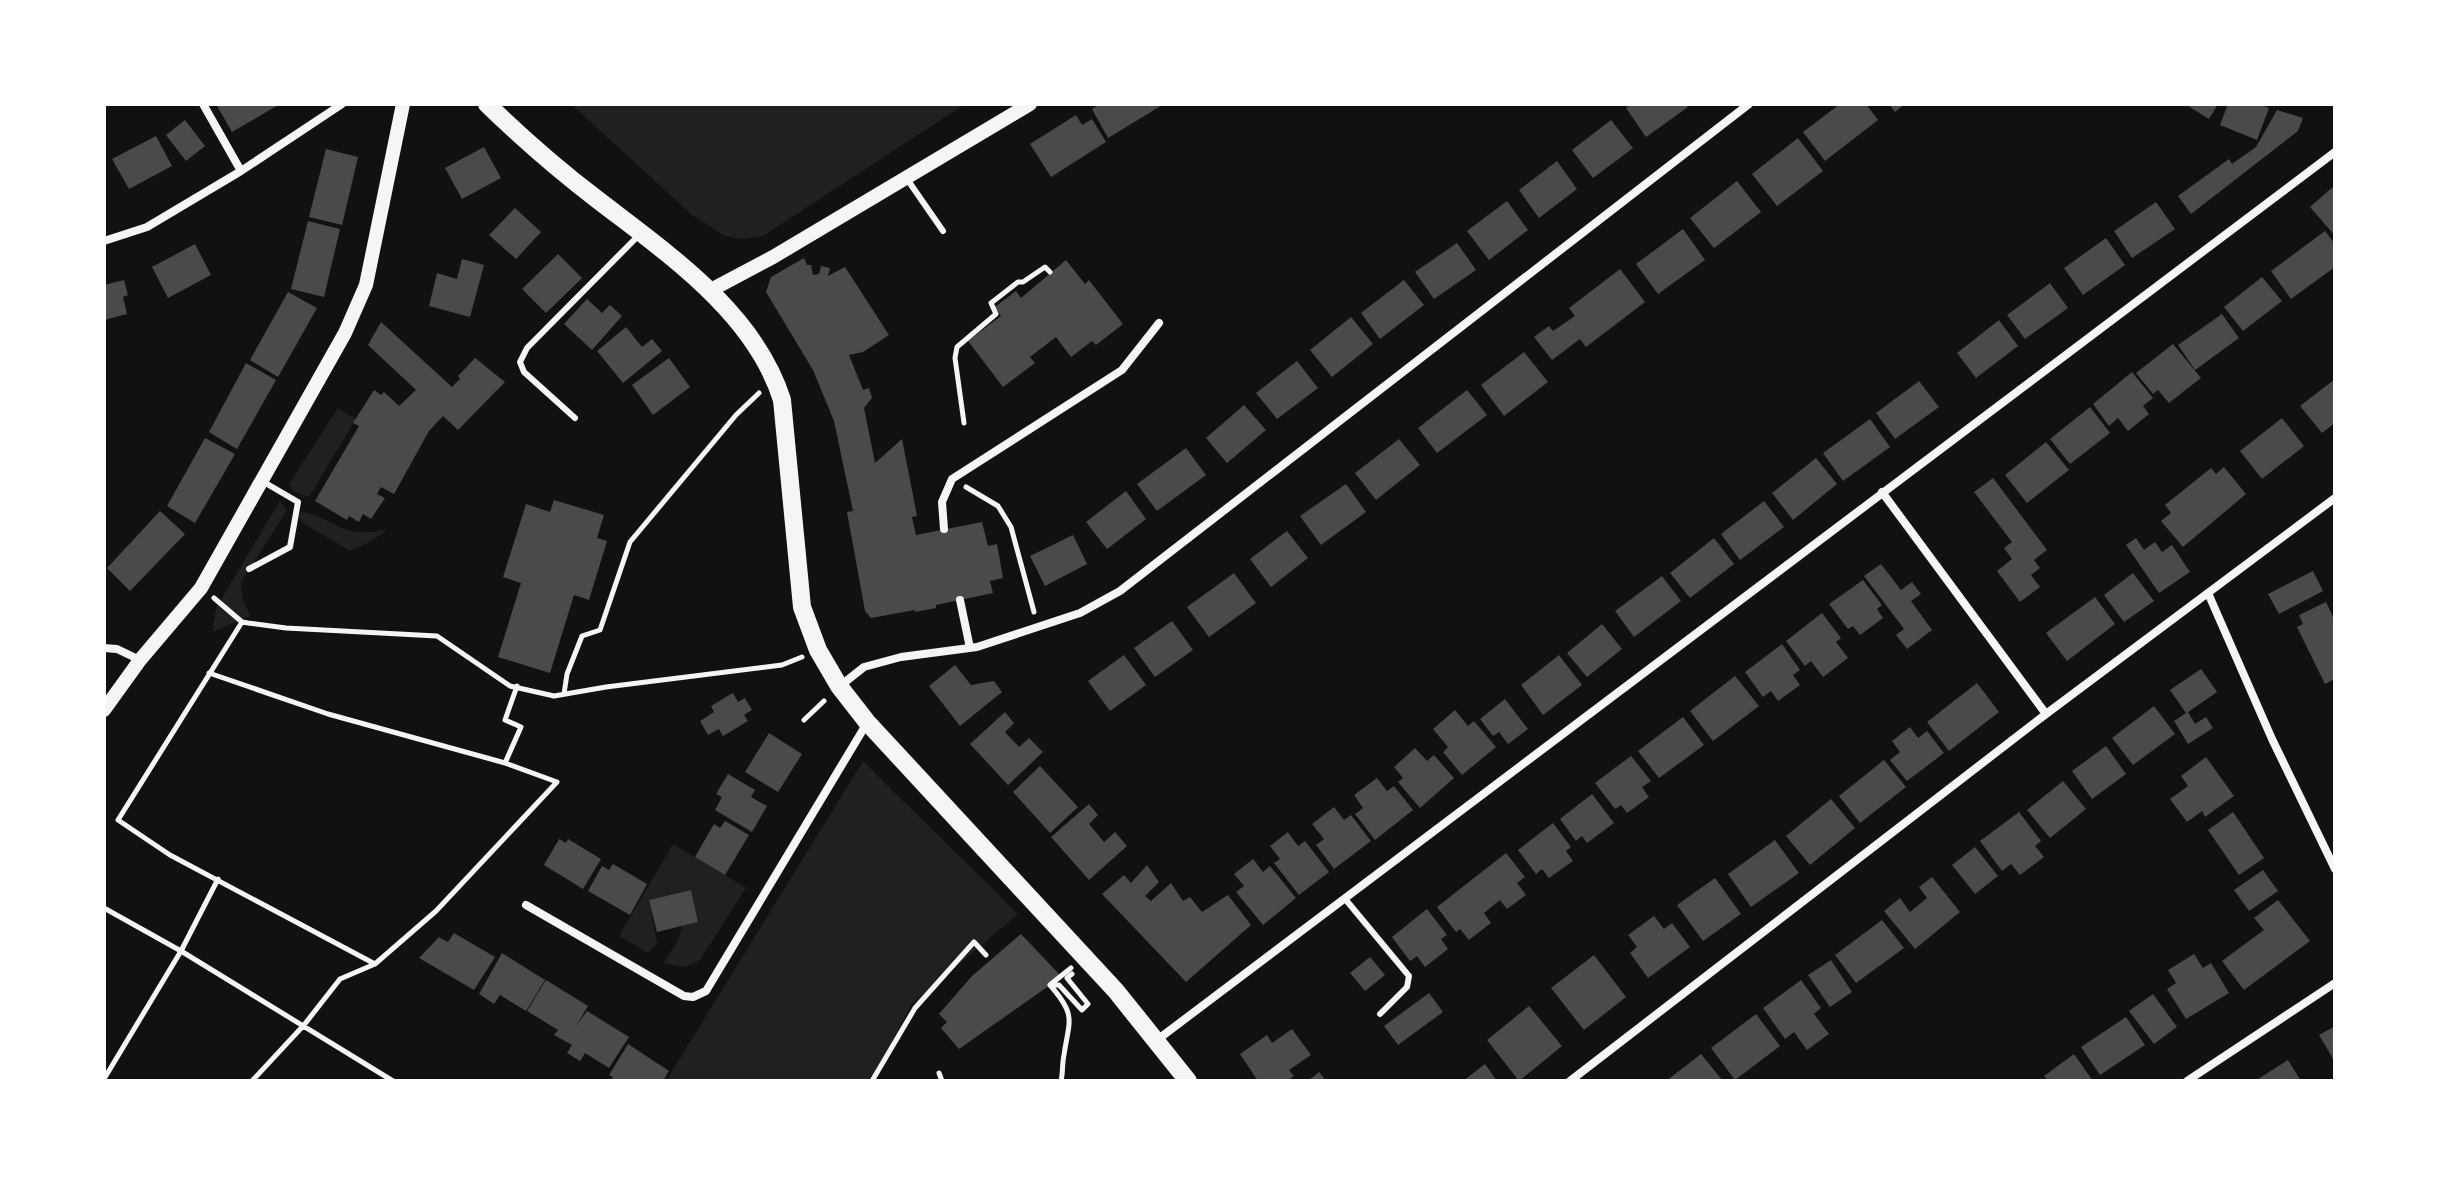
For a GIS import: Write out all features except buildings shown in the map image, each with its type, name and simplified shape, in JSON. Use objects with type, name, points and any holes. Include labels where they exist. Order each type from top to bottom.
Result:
[{"type":"main road","points":[[487,104],[578,184],[642,233],[709,291],[744,331],[775,377],[782,400],[801,603],[818,650],[839,686],[867,722],[1116,991],[1188,1081]]},
{"type":"street","points":[[203,104],[241,171]]},
{"type":"street","points":[[104,241],[147,227],[241,171],[342,104]]},
{"type":"street","points":[[104,710],[140,660],[201,588],[345,333],[366,285],[403,104]]},
{"type":"street","points":[[709,291],[907,179],[1030,104]]},
{"type":"street","points":[[839,686],[864,667],[901,657],[970,648],[1038,628],[1080,613],[1120,591],[1749,104]]},
{"type":"street","points":[[1157,1041],[2335,152]]},
{"type":"street","points":[[944,529],[942,502],[952,479],[1122,370],[1159,323]]},
{"type":"street","points":[[1882,492],[2046,714]]},
{"type":"street","points":[[1570,1081],[2046,714],[2335,498]]},
{"type":"street","points":[[2208,593],[2272,739],[2335,869]]},
{"type":"street","points":[[960,600],[970,648]]},
{"type":"street","points":[[104,648],[117,649],[140,660]]},
{"type":"street","points":[[526,905],[684,996],[693,997],[706,991],[867,722]]},
{"type":"street","points":[[2187,1081],[2335,983]]},
{"type":"lane","points":[[907,179],[943,231]]},
{"type":"lane","points":[[575,418],[524,372],[522,357],[527,348],[642,233]]},
{"type":"lane","points":[[249,569],[290,547],[298,502],[262,481]]},
{"type":"lane","points":[[1346,900],[1409,976],[1407,987],[1380,1014]]},
{"type":"path","points":[[964,423],[955,358],[957,347],[996,314],[991,303],[1018,282],[1023,282],[1045,267],[1050,272]]},
{"type":"path","points":[[564,694],[567,674],[582,636],[600,630],[630,542],[736,415],[759,392]]},
{"type":"path","points":[[952,479],[998,506],[1011,527],[1038,628]]},
{"type":"path","points":[[201,588],[242,622],[286,628],[437,636],[510,686],[554,696],[782,665],[818,650]]},
{"type":"path","points":[[242,622],[118,820],[170,855],[375,964]]},
{"type":"path","points":[[209,673],[328,714],[505,763],[557,782],[436,911],[375,964],[340,979],[304,1025],[252,1081]]},
{"type":"path","points":[[505,763],[521,727],[505,720],[517,686]]},
{"type":"path","points":[[104,1079],[181,951],[218,879]]},
{"type":"path","points":[[104,908],[181,951],[393,1081]]},
{"type":"path","points":[[872,1081],[915,1008],[974,942],[986,955]]},
{"type":"path","points":[[1061,1081],[1070,1029],[1069,1014],[1050,985],[1059,985],[1082,1010],[1088,1004],[1067,978],[1072,973],[1082,984]]},
{"type":"path","points":[[939,1073],[942,1081]]},
{"type":"shaded area","points":[[571,104],[965,104],[763,236],[743,239],[725,236],[691,214]]},
{"type":"shaded area","points":[[338,408],[356,419],[309,497],[293,491],[289,484]]},
{"type":"shaded area","points":[[280,501],[287,510],[241,582],[242,597],[250,616],[213,632],[216,608]]},
{"type":"shaded area","points":[[300,512],[316,515],[353,531],[387,530],[350,551],[303,523],[298,517]]},
{"type":"shaded area","points":[[863,761],[1018,914],[911,1005],[872,1081],[666,1081]]},
{"type":"shaded area","points":[[673,844],[746,888],[700,960],[685,967],[663,963],[677,943],[682,926],[698,922],[691,890],[649,900],[657,943],[648,953],[619,936]]}]
